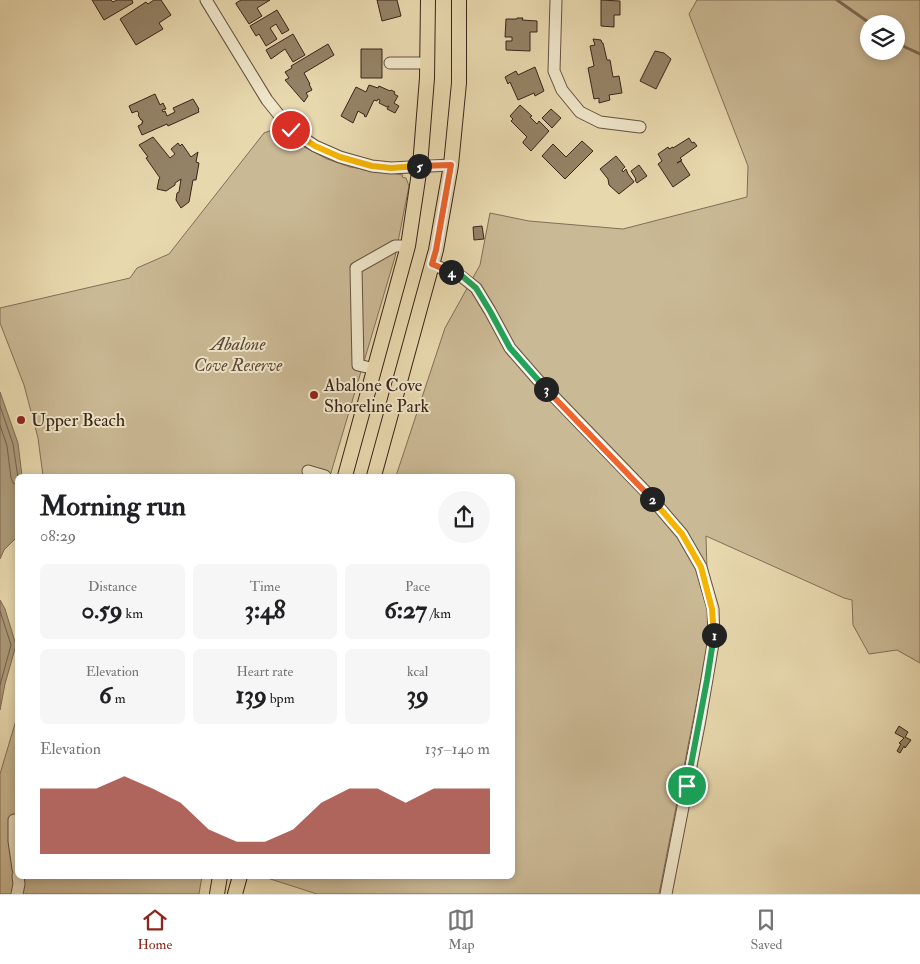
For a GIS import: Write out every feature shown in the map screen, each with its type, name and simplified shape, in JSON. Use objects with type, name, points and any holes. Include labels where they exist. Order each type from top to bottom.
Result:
[{"type":"main road","points":[[346,474],[408,246],[420,166],[427,63],[428,0]]},
{"type":"main road","points":[[375,474],[436,250],[451,165],[459,83],[460,0]]},
{"type":"main road","points":[[217,894],[220,879]]},
{"type":"main road","points":[[235,894],[239,879]]},
{"type":"street","points":[[206,0],[267,100],[291,130],[315,146],[340,157],[372,166],[391,168],[451,165]]},
{"type":"street","points":[[556,0],[554,71],[562,90],[580,112],[600,122],[640,127]]},
{"type":"street","points":[[390,63],[427,63]]},
{"type":"street","points":[[375,369],[358,365],[356,268],[395,246],[408,246]]},
{"type":"street","points":[[432,264],[462,276],[476,288],[510,348],[556,400],[646,492],[682,534],[701,567],[712,609],[714,638],[666,894]]},
{"type":"street","points":[[308,471],[318,474]]},
{"type":"street","points":[[14,820],[15,848]]},
{"type":"street","points":[[17,894],[18,879]]},
{"type":"green space","points":[[697,0],[920,0],[920,663],[897,650],[869,654],[853,625],[852,600],[706,536],[709,639],[659,894],[317,894],[270,879],[515,879],[515,474],[397,474],[445,328],[480,265],[490,213],[529,221],[623,229],[747,197],[748,166],[689,14]]},
{"type":"green space","name":"Abalone Cove Reserve","points":[[280,127],[295,142],[327,159],[350,167],[403,175],[402,177],[406,178],[409,186],[395,257],[331,474],[43,474],[38,438],[24,385],[0,323],[0,308],[130,278],[137,268],[169,254],[264,133]]},
{"type":"green space","points":[[15,724],[15,879],[202,879],[199,894],[0,894],[0,774]]},
{"type":"water","points":[[0,392],[18,443],[22,474],[15,474],[15,539],[4,550],[0,559]]},
{"type":"water","points":[[0,600],[5,609],[15,642],[15,649],[0,710]]},
{"type":"building","points":[[92,0],[111,0],[113,2],[117,0],[132,0],[133,3],[104,20]]},
{"type":"building","points":[[154,0],[161,0],[171,15],[159,23],[163,29],[136,45],[120,19],[146,2],[148,4]]},
{"type":"building","points":[[241,0],[270,0],[257,8],[262,16],[249,24],[236,4]]},
{"type":"building","points":[[377,0],[397,0],[401,16],[382,21]]},
{"type":"building","points":[[601,0],[620,1],[620,15],[614,15],[614,27],[601,26]]},
{"type":"building","points":[[277,10],[289,30],[282,34],[276,24],[270,28],[277,39],[266,46],[259,34],[256,36],[250,26]]},
{"type":"building","points":[[517,18],[537,21],[537,32],[530,32],[530,51],[506,50],[506,41],[512,41],[512,37],[505,37],[506,19]]},
{"type":"building","points":[[293,34],[305,55],[293,62],[285,49],[271,59],[266,50]]},
{"type":"building","points":[[593,39],[601,40],[603,43],[607,60],[610,60],[613,77],[619,76],[622,93],[609,95],[610,100],[599,103],[599,98],[594,99],[588,68],[594,66],[590,46],[595,45]]},
{"type":"building","points":[[328,44],[334,55],[304,73],[312,90],[306,93],[308,96],[304,102],[285,80],[289,78],[285,72],[292,68],[291,66]]},
{"type":"building","points":[[361,49],[382,49],[382,78],[361,78]]},
{"type":"building","points":[[655,51],[664,53],[671,59],[656,89],[640,81]]},
{"type":"building","points":[[535,67],[544,91],[535,96],[534,93],[518,100],[510,82],[508,84],[505,77],[516,71],[518,75]]},
{"type":"building","points":[[369,85],[378,88],[379,86],[395,92],[394,94],[398,96],[394,103],[399,106],[395,113],[387,109],[389,106],[387,107],[379,103],[380,100],[378,99],[377,101],[374,100],[366,117],[358,111],[353,123],[341,116],[356,87],[366,92]]},
{"type":"building","points":[[155,94],[160,105],[163,103],[166,109],[162,110],[163,112],[165,111],[167,116],[175,112],[173,108],[193,99],[199,112],[142,135],[138,126],[143,122],[138,112],[132,113],[129,106]]},
{"type":"building","points":[[520,105],[532,116],[530,117],[537,124],[539,121],[549,131],[531,151],[523,143],[527,137],[511,121],[513,119],[510,116]]},
{"type":"building","points":[[551,109],[561,118],[552,128],[542,118]]},
{"type":"building","points":[[153,137],[170,158],[175,154],[171,149],[178,143],[180,146],[182,144],[191,157],[198,152],[196,162],[199,163],[196,180],[193,180],[189,202],[181,208],[176,200],[181,179],[166,191],[157,189],[160,178],[139,145]]},
{"type":"building","points":[[689,138],[697,146],[680,158],[682,160],[677,163],[681,161],[690,175],[673,187],[658,164],[662,161],[658,154],[668,147],[669,149],[673,148]]},
{"type":"building","points":[[582,141],[593,151],[565,179],[542,156],[553,144],[566,157]]},
{"type":"building","points":[[616,156],[625,167],[622,170],[623,172],[626,169],[634,182],[619,194],[609,185],[608,179],[600,169]]},
{"type":"building","points":[[639,165],[647,176],[637,183],[631,171]]},
{"type":"building","points":[[482,226],[484,239],[474,240],[473,227]]},
{"type":"building","points":[[899,726],[908,732],[905,737],[911,740],[900,753],[897,751],[901,744],[899,743],[904,738],[895,733]]},
{"type":"waterway","points":[[837,0],[860,16]]},
{"type":"waterway","points":[[905,47],[920,54]]},
{"type":"place","name":"Abalone Cove Shoreline Park","points":[[314,395]]},
{"type":"place","name":"Upper Beach","points":[[21,420]]},
{"type":"route","points":[[291,130],[315,146],[340,157],[372,166],[391,168],[451,165],[432,264],[462,276],[476,288],[510,348],[569,413],[646,492],[682,534],[701,567],[712,609],[714,638],[687,786]]}]
